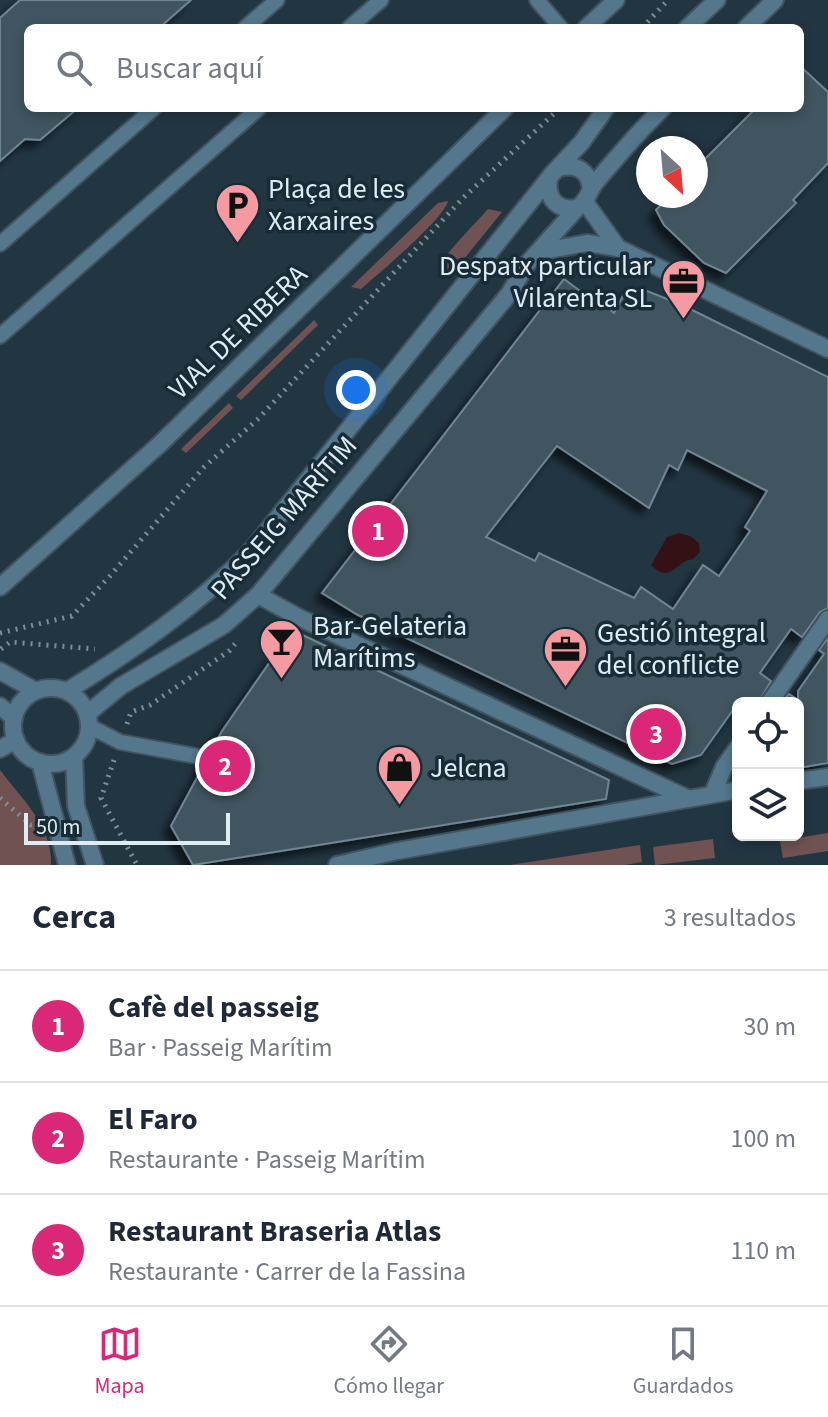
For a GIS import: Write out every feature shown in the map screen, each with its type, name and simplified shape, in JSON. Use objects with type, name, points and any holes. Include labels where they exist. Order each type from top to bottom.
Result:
[{"type":"street","points":[[590,24],[616,0]]},
{"type":"street","points":[[691,24],[717,0]]},
{"type":"street","points":[[750,24],[775,0]]},
{"type":"street","name":"VIAL DE RIBERA","points":[[0,587],[160,444],[501,112]]},
{"type":"street","name":"PASSEIG MARÍTIM","points":[[67,691],[106,667],[203,596],[251,551],[603,112]]},
{"type":"street","name":"PASSEIG MARÍTIM","points":[[88,720],[121,686],[224,625],[258,595],[509,294],[527,264],[584,200],[630,139],[659,112]]},
{"type":"street","points":[[584,200],[563,208],[552,200],[549,193],[554,174],[568,166],[584,171],[589,178],[584,200],[618,248]]},
{"type":"street","points":[[538,252],[587,243],[618,248],[828,349]]},
{"type":"street","points":[[258,595],[298,617],[687,798]]},
{"type":"street","points":[[773,697],[828,619]]},
{"type":"street","points":[[0,671],[36,691]]},
{"type":"street","points":[[51,688],[67,691],[78,699],[88,720],[86,741],[74,756],[56,763],[40,762],[28,756],[16,740],[14,718],[20,704],[36,691],[51,688]]},
{"type":"street","points":[[0,706],[14,718]]},
{"type":"street","points":[[0,749],[16,740]]},
{"type":"street","points":[[74,756],[76,806],[95,865]]},
{"type":"street","points":[[713,793],[732,756]]},
{"type":"street","points":[[40,762],[67,865]]},
{"type":"street","points":[[804,780],[828,777]]},
{"type":"street","points":[[337,865],[397,851],[732,791]]},
{"type":"lane","points":[[250,24],[277,0]]},
{"type":"lane","points":[[354,24],[381,0]]},
{"type":"lane","points":[[537,0],[558,24]]},
{"type":"lane","points":[[0,244],[149,112]]},
{"type":"lane","points":[[0,336],[254,112]]},
{"type":"lane","points":[[88,720],[120,742],[196,756]]},
{"type":"path","points":[[646,24],[668,0]]},
{"type":"path","points":[[0,633],[72,616],[204,467],[258,419],[464,197],[556,112]]},
{"type":"path","points":[[137,865],[101,798],[131,712],[150,705],[229,651],[238,641]]},
{"type":"path","points":[[0,650],[10,642],[95,648]]},
{"type":"path","points":[[0,798],[31,825],[35,824]]},
{"type":"shaded area","points":[[448,201],[435,220],[395,259],[361,289],[351,287],[438,203]]},
{"type":"shaded area","points":[[488,209],[502,212],[451,275],[441,266],[444,260]]},
{"type":"shaded area","points":[[314,320],[318,325],[241,400],[236,396]]},
{"type":"shaded area","points":[[229,403],[233,408],[186,453],[181,449]]},
{"type":"shaded area","points":[[679,533],[699,543],[700,552],[668,572],[658,571],[651,565],[667,537]]},
{"type":"shaded area","points":[[0,770],[41,826],[47,838],[51,865],[0,865]]},
{"type":"shaded area","points":[[828,833],[828,851],[783,858],[780,841],[804,841],[804,837]]},
{"type":"shaded area","points":[[713,839],[715,858],[655,865],[653,847]]},
{"type":"shaded area","points":[[640,845],[642,862],[625,865],[510,865]]},
{"type":"building","points":[[20,0],[191,0],[164,24],[24,24],[24,112],[73,112],[40,140],[25,139],[0,161],[0,18]]},
{"type":"building","points":[[804,70],[828,92],[828,163],[793,200],[796,203],[726,273],[704,263],[664,225],[656,210],[708,208],[708,156],[752,112],[804,112]]},
{"type":"building","points":[[564,279],[584,294],[587,291],[614,313],[626,290],[642,289],[682,305],[828,377],[828,608],[820,612],[802,637],[791,629],[760,673],[771,681],[762,697],[732,697],[732,711],[701,755],[672,764],[358,615],[322,593]],"holes":[[[557,446],[649,508],[669,465],[678,470],[687,450],[767,491],[745,527],[750,531],[719,576],[703,565],[673,609],[641,587],[634,598],[539,553],[535,561],[486,537]]]},
{"type":"building","points":[[292,630],[609,780],[606,799],[193,865],[171,826],[222,731]]},
{"type":"building","points":[[828,638],[828,763],[804,767],[804,697],[798,697],[798,691],[824,654],[819,650]]},
{"type":"place","name":"Plaça de les Xarxaires","points":[[237,244]]},
{"type":"place","name":"Despatx particular Vilarenta SL","points":[[683,321]]},
{"type":"place","name":"Cafè del passeig","points":[[378,531]]},
{"type":"place","name":"Bar-Gelateria Marítims","points":[[282,681]]},
{"type":"place","name":"Gestió integral del conflicte","points":[[566,688]]},
{"type":"place","name":"Restaurant Braseria Atlas","points":[[656,734]]},
{"type":"place","name":"El Faro","points":[[225,766]]},
{"type":"place","name":"Jelcna","points":[[399,807]]}]
